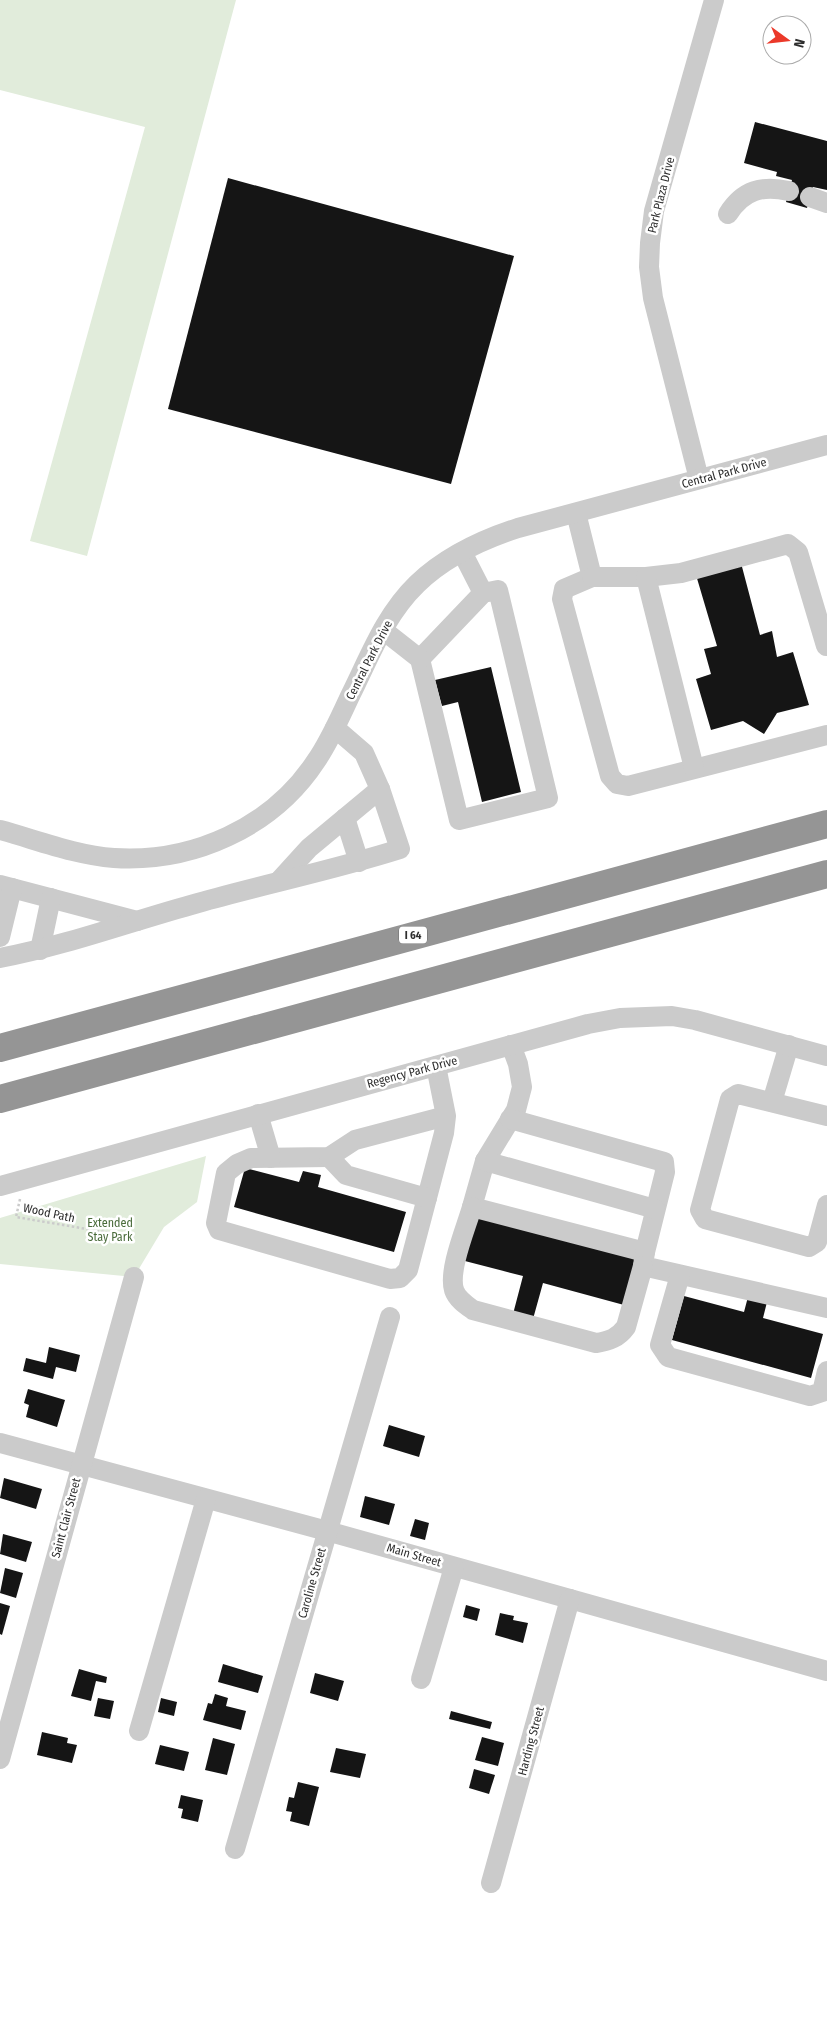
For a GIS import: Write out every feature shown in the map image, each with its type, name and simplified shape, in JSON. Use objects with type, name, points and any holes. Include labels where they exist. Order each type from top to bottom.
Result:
[{"type":"highway","name":"I 64","points":[[0,1048],[827,824]]},
{"type":"highway","points":[[0,1099],[824,876]]},
{"type":"street","name":"Park Plaza Drive","points":[[699,480],[653,298],[649,267],[654,211],[714,0]]},
{"type":"street","points":[[728,214],[735,202],[747,192],[771,187],[789,191]]},
{"type":"street","name":"Central Park Drive","points":[[0,830],[75,851],[113,858],[151,858],[182,854],[214,844],[247,827],[296,786],[316,762],[395,610],[417,584],[462,552],[481,540],[827,445]]},
{"type":"street","points":[[576,513],[592,577]]},
{"type":"street","points":[[827,647],[798,552],[788,544],[681,573],[646,577],[592,577],[564,589],[562,599],[610,776],[617,784],[628,786],[827,735]]},
{"type":"street","points":[[462,552],[483,593]]},
{"type":"street","points":[[646,577],[694,768]]},
{"type":"street","points":[[383,630],[420,659],[459,820],[548,798],[498,590],[483,593],[420,659]]},
{"type":"street","points":[[0,958],[40,950],[137,921],[280,881],[360,862],[400,849],[380,789],[364,754],[335,728]]},
{"type":"street","points":[[280,881],[309,848],[380,789]]},
{"type":"street","points":[[345,818],[360,862]]},
{"type":"street","points":[[0,937],[6,887],[137,921]]},
{"type":"street","points":[[40,950],[51,898]]},
{"type":"street","name":"Regency Park Drive","points":[[0,1186],[588,1024],[645,1016],[672,1016],[695,1020],[827,1056]]},
{"type":"street","points":[[510,1119],[664,1162],[665,1172],[644,1259],[626,1327],[620,1335],[607,1341],[596,1343],[473,1310],[461,1302],[454,1290],[454,1270],[485,1161],[510,1119],[516,1110],[522,1087],[518,1064],[511,1045]]},
{"type":"street","points":[[772,1102],[790,1045]]},
{"type":"street","points":[[436,1066],[446,1116],[408,1270],[400,1278],[390,1279],[219,1230],[216,1223],[226,1173],[237,1164],[251,1158],[329,1157],[355,1140],[446,1116]]},
{"type":"street","points":[[827,1116],[738,1094],[730,1099],[700,1210],[705,1219],[809,1247],[817,1242],[827,1205]]},
{"type":"street","points":[[258,1114],[270,1158]]},
{"type":"street","points":[[329,1157],[346,1175],[427,1198]]},
{"type":"street","points":[[485,1161],[655,1209]]},
{"type":"street","points":[[472,1207],[644,1259],[680,1275],[827,1308]]},
{"type":"street","points":[[680,1275],[660,1345],[668,1357],[810,1396],[822,1392],[827,1371]]},
{"type":"street","name":"Saint Clair Street","points":[[0,1759],[80,1465],[134,1277]]},
{"type":"street","name":"Caroline Street","points":[[235,1849],[390,1317]]},
{"type":"street","name":"Main Street","points":[[0,1443],[328,1531],[827,1671]]},
{"type":"street","points":[[139,1731],[206,1499]]},
{"type":"street","points":[[421,1679],[454,1567]]},
{"type":"street","name":"Harding Street","points":[[491,1883],[570,1599]]},
{"type":"path","name":"Wood Path","points":[[20,1199],[16,1217],[122,1235]]},
{"type":"green space","points":[[0,0],[236,0],[87,556],[30,541],[145,127],[0,90]]},
{"type":"green space","name":"Extended Stay Park","points":[[206,1156],[197,1202],[164,1227],[134,1277],[0,1264],[0,1218]]},
{"type":"building","points":[[755,122],[827,141],[827,190],[813,187],[807,208],[786,202],[792,180],[776,176],[777,172],[744,163]]},
{"type":"building","points":[[228,178],[514,256],[451,484],[168,409]]},
{"type":"building","points":[[741,563],[760,635],[772,631],[777,657],[793,652],[809,705],[777,713],[764,734],[743,721],[711,730],[696,679],[711,674],[704,649],[717,646],[696,575]]},
{"type":"building","points":[[491,667],[521,792],[482,802],[458,702],[442,706],[435,680]]},
{"type":"building","points":[[245,1168],[299,1182],[303,1171],[321,1175],[318,1187],[406,1212],[394,1252],[234,1207]]},
{"type":"building","points":[[473,1215],[636,1259],[624,1305],[543,1283],[533,1319],[513,1314],[523,1276],[461,1260]]},
{"type":"building","points":[[749,1293],[768,1298],[763,1318],[823,1334],[811,1378],[672,1340],[684,1296],[744,1312]]},
{"type":"building","points":[[49,1347],[80,1355],[76,1372],[56,1367],[53,1379],[23,1371],[26,1358],[46,1363]]},
{"type":"building","points":[[28,1389],[65,1400],[57,1427],[26,1417],[29,1405],[24,1403]]},
{"type":"building","points":[[389,1425],[425,1436],[419,1457],[383,1446]]},
{"type":"building","points":[[4,1478],[42,1489],[36,1509],[0,1498]]},
{"type":"building","points":[[365,1496],[395,1504],[389,1525],[360,1517]]},
{"type":"building","points":[[415,1519],[429,1523],[425,1540],[410,1536]]},
{"type":"building","points":[[3,1534],[32,1542],[26,1562],[0,1554]]},
{"type":"building","points":[[5,1568],[23,1573],[16,1598],[0,1593]]},
{"type":"building","points":[[0,1603],[10,1606],[2,1635],[0,1634]]},
{"type":"building","points":[[466,1605],[480,1609],[477,1621],[463,1617]]},
{"type":"building","points":[[500,1613],[514,1616],[513,1620],[528,1623],[523,1643],[495,1635]]},
{"type":"building","points":[[223,1664],[263,1676],[258,1693],[218,1682]]},
{"type":"building","points":[[79,1669],[107,1677],[106,1683],[96,1681],[91,1701],[71,1696]]},
{"type":"building","points":[[315,1673],[344,1681],[338,1701],[310,1693]]},
{"type":"building","points":[[215,1694],[228,1698],[226,1706],[246,1711],[241,1730],[203,1720],[208,1703],[212,1704]]},
{"type":"building","points":[[98,1698],[114,1701],[110,1719],[94,1716]]},
{"type":"building","points":[[161,1698],[177,1702],[174,1716],[158,1712]]},
{"type":"building","points":[[451,1711],[492,1722],[490,1729],[449,1719]]},
{"type":"building","points":[[42,1732],[68,1738],[67,1743],[77,1745],[72,1763],[37,1755]]},
{"type":"building","points":[[482,1737],[504,1743],[498,1766],[475,1760]]},
{"type":"building","points":[[213,1738],[235,1744],[227,1775],[205,1770]]},
{"type":"building","points":[[160,1745],[189,1752],[184,1771],[155,1764]]},
{"type":"building","points":[[336,1748],[366,1754],[360,1778],[330,1772]]},
{"type":"building","points":[[474,1769],[495,1775],[489,1794],[469,1788]]},
{"type":"building","points":[[298,1782],[319,1787],[309,1826],[290,1821],[292,1812],[286,1811],[289,1797],[294,1798]]},
{"type":"building","points":[[181,1795],[203,1800],[198,1822],[181,1818],[183,1809],[178,1808]]}]
